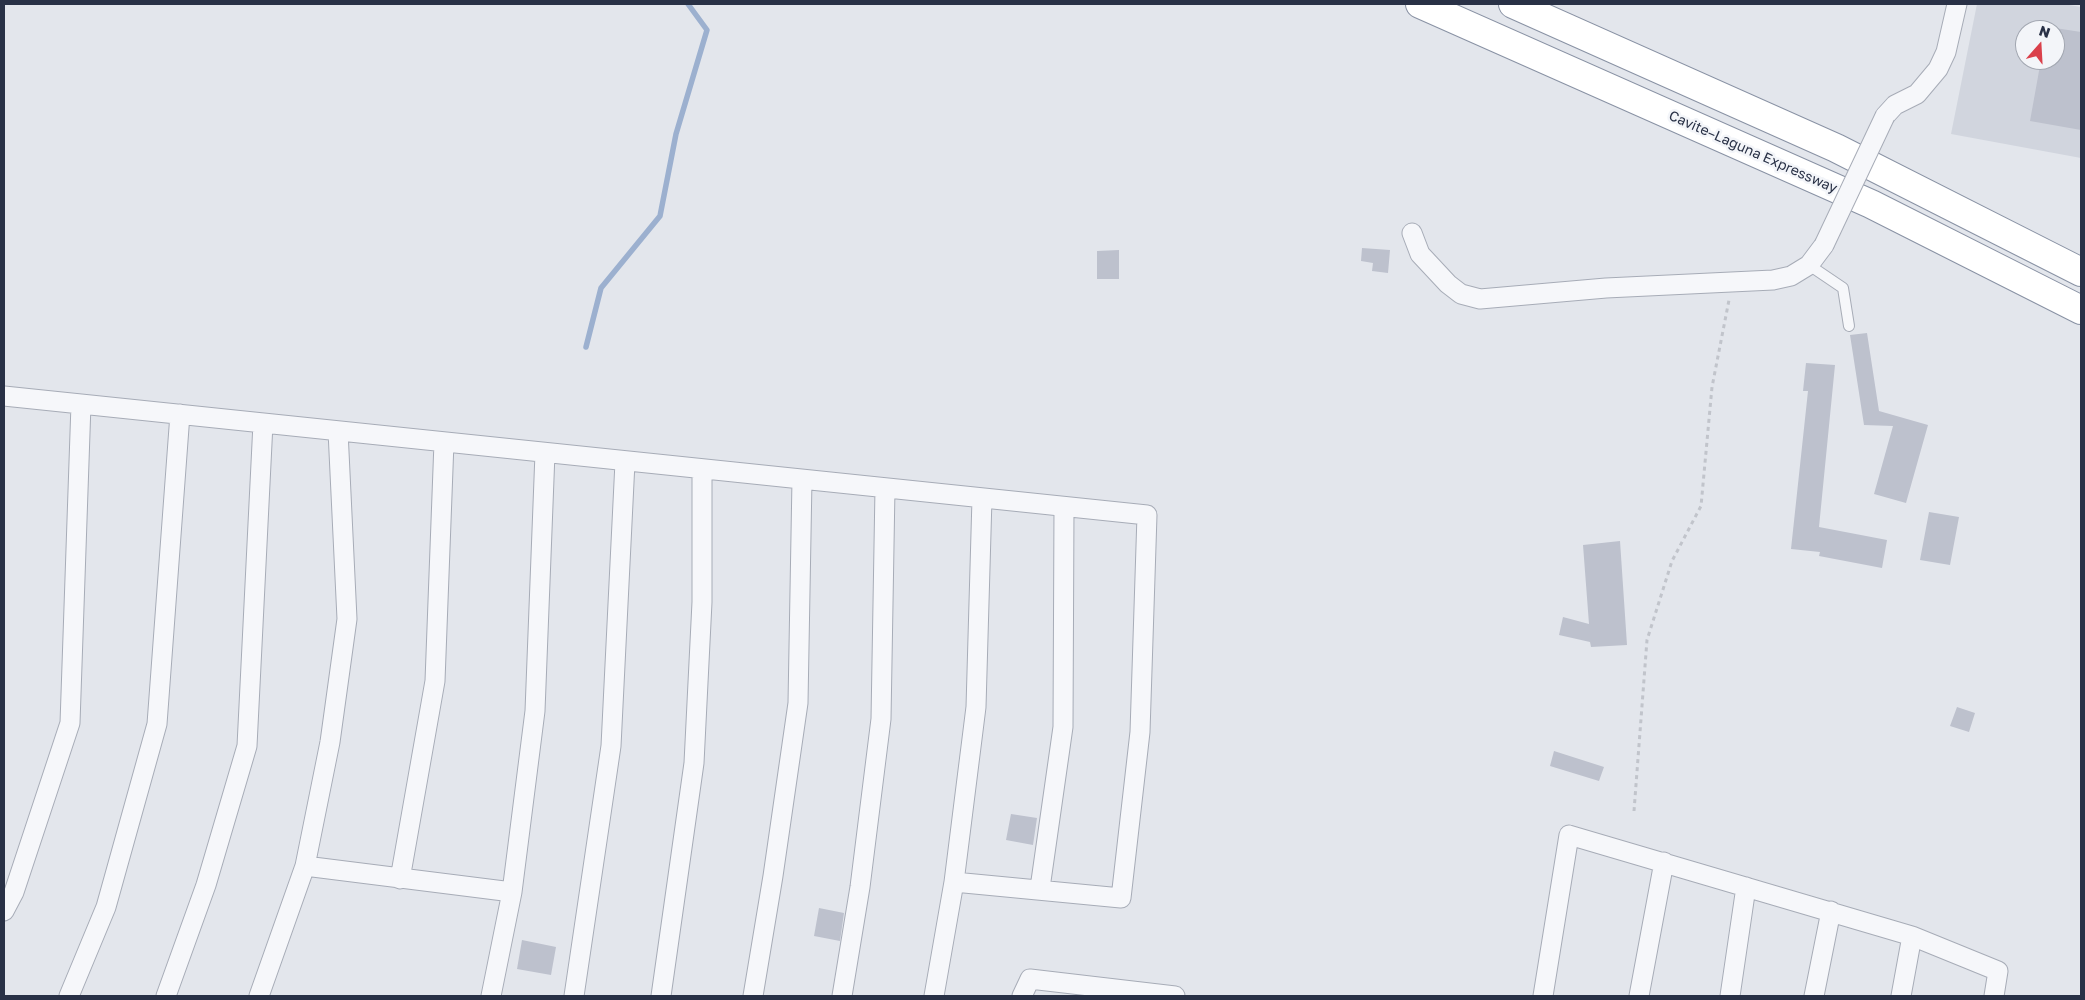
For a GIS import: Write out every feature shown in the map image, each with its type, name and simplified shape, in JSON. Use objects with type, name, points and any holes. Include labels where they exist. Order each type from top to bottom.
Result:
[{"type":"highway","name":"Cavite–Laguna Expressway","points":[[1420,4],[1871,204],[2081,310]]},
{"type":"highway","points":[[1513,4],[1836,148],[2081,272]]},
{"type":"street","points":[[1412,233],[1420,254],[1448,284],[1461,294],[1480,299],[1606,288],[1735,283],[1791,276],[1809,265],[1824,245],[1885,116],[1895,105],[1917,94],[1938,69],[1946,52],[1957,4]]},
{"type":"street","points":[[4,396],[1147,515],[1140,732],[1121,898],[1040,888],[954,882]]},
{"type":"street","points":[[4,911],[14,892],[70,723],[80,404]]},
{"type":"street","points":[[68,996],[106,907],[157,724],[180,414]]},
{"type":"street","points":[[166,996],[206,885],[247,746],[263,423]]},
{"type":"street","points":[[259,996],[305,866],[330,742],[347,619],[338,431]]},
{"type":"street","points":[[400,879],[435,681],[444,442]]},
{"type":"street","points":[[491,996],[512,892],[535,711],[545,452]]},
{"type":"street","points":[[574,996],[611,746],[625,462]]},
{"type":"street","points":[[661,996],[694,763],[702,602],[702,469]]},
{"type":"street","points":[[753,996],[774,876],[798,703],[802,479]]},
{"type":"street","points":[[842,996],[860,887],[881,720],[885,488]]},
{"type":"street","points":[[934,996],[954,882],[976,707],[982,498]]},
{"type":"street","points":[[1040,888],[1063,727],[1064,506]]},
{"type":"street","points":[[1543,996],[1568,835],[1912,936],[1998,971],[1994,996]]},
{"type":"street","points":[[1639,996],[1664,862]]},
{"type":"street","points":[[305,866],[512,892]]},
{"type":"street","points":[[1730,996],[1746,887]]},
{"type":"street","points":[[1814,996],[1831,911]]},
{"type":"street","points":[[1901,996],[1912,936]]},
{"type":"street","points":[[1022,996],[1030,979],[1113,993],[1175,996]]},
{"type":"lane","points":[[1809,265],[1843,288],[1849,326]]},
{"type":"path","points":[[1634,811],[1647,640],[1672,561],[1701,506],[1712,386],[1727,305],[1735,283]]},
{"type":"shaded area","points":[[1977,4],[2063,4],[2081,7],[2081,158],[1951,134]]},
{"type":"building","points":[[2065,30],[2081,32],[2081,130],[2030,121],[2039,70],[2065,70]]},
{"type":"building","points":[[1362,248],[1390,250],[1388,273],[1372,271],[1373,263],[1361,261]]},
{"type":"building","points":[[1119,250],[1119,279],[1097,279],[1097,251]]},
{"type":"building","points":[[1867,333],[1879,411],[1928,425],[1906,503],[1874,494],[1893,426],[1864,425],[1850,335]]},
{"type":"building","points":[[1806,363],[1835,365],[1819,527],[1887,540],[1882,568],[1819,556],[1820,552],[1791,549],[1808,391],[1803,391]]},
{"type":"building","points":[[1929,512],[1959,517],[1950,565],[1920,560]]},
{"type":"building","points":[[1620,541],[1627,645],[1591,647],[1590,642],[1559,635],[1563,617],[1589,624],[1583,545]]},
{"type":"building","points":[[1957,707],[1975,713],[1969,732],[1950,726]]},
{"type":"building","points":[[1554,751],[1604,767],[1599,781],[1550,766]]},
{"type":"building","points":[[1011,814],[1037,818],[1033,845],[1006,840]]},
{"type":"building","points":[[819,908],[844,913],[840,941],[814,936]]},
{"type":"building","points":[[522,940],[556,947],[551,975],[517,969]]},
{"type":"waterway","points":[[586,347],[601,288],[660,216],[676,134],[707,30],[688,4]]}]
